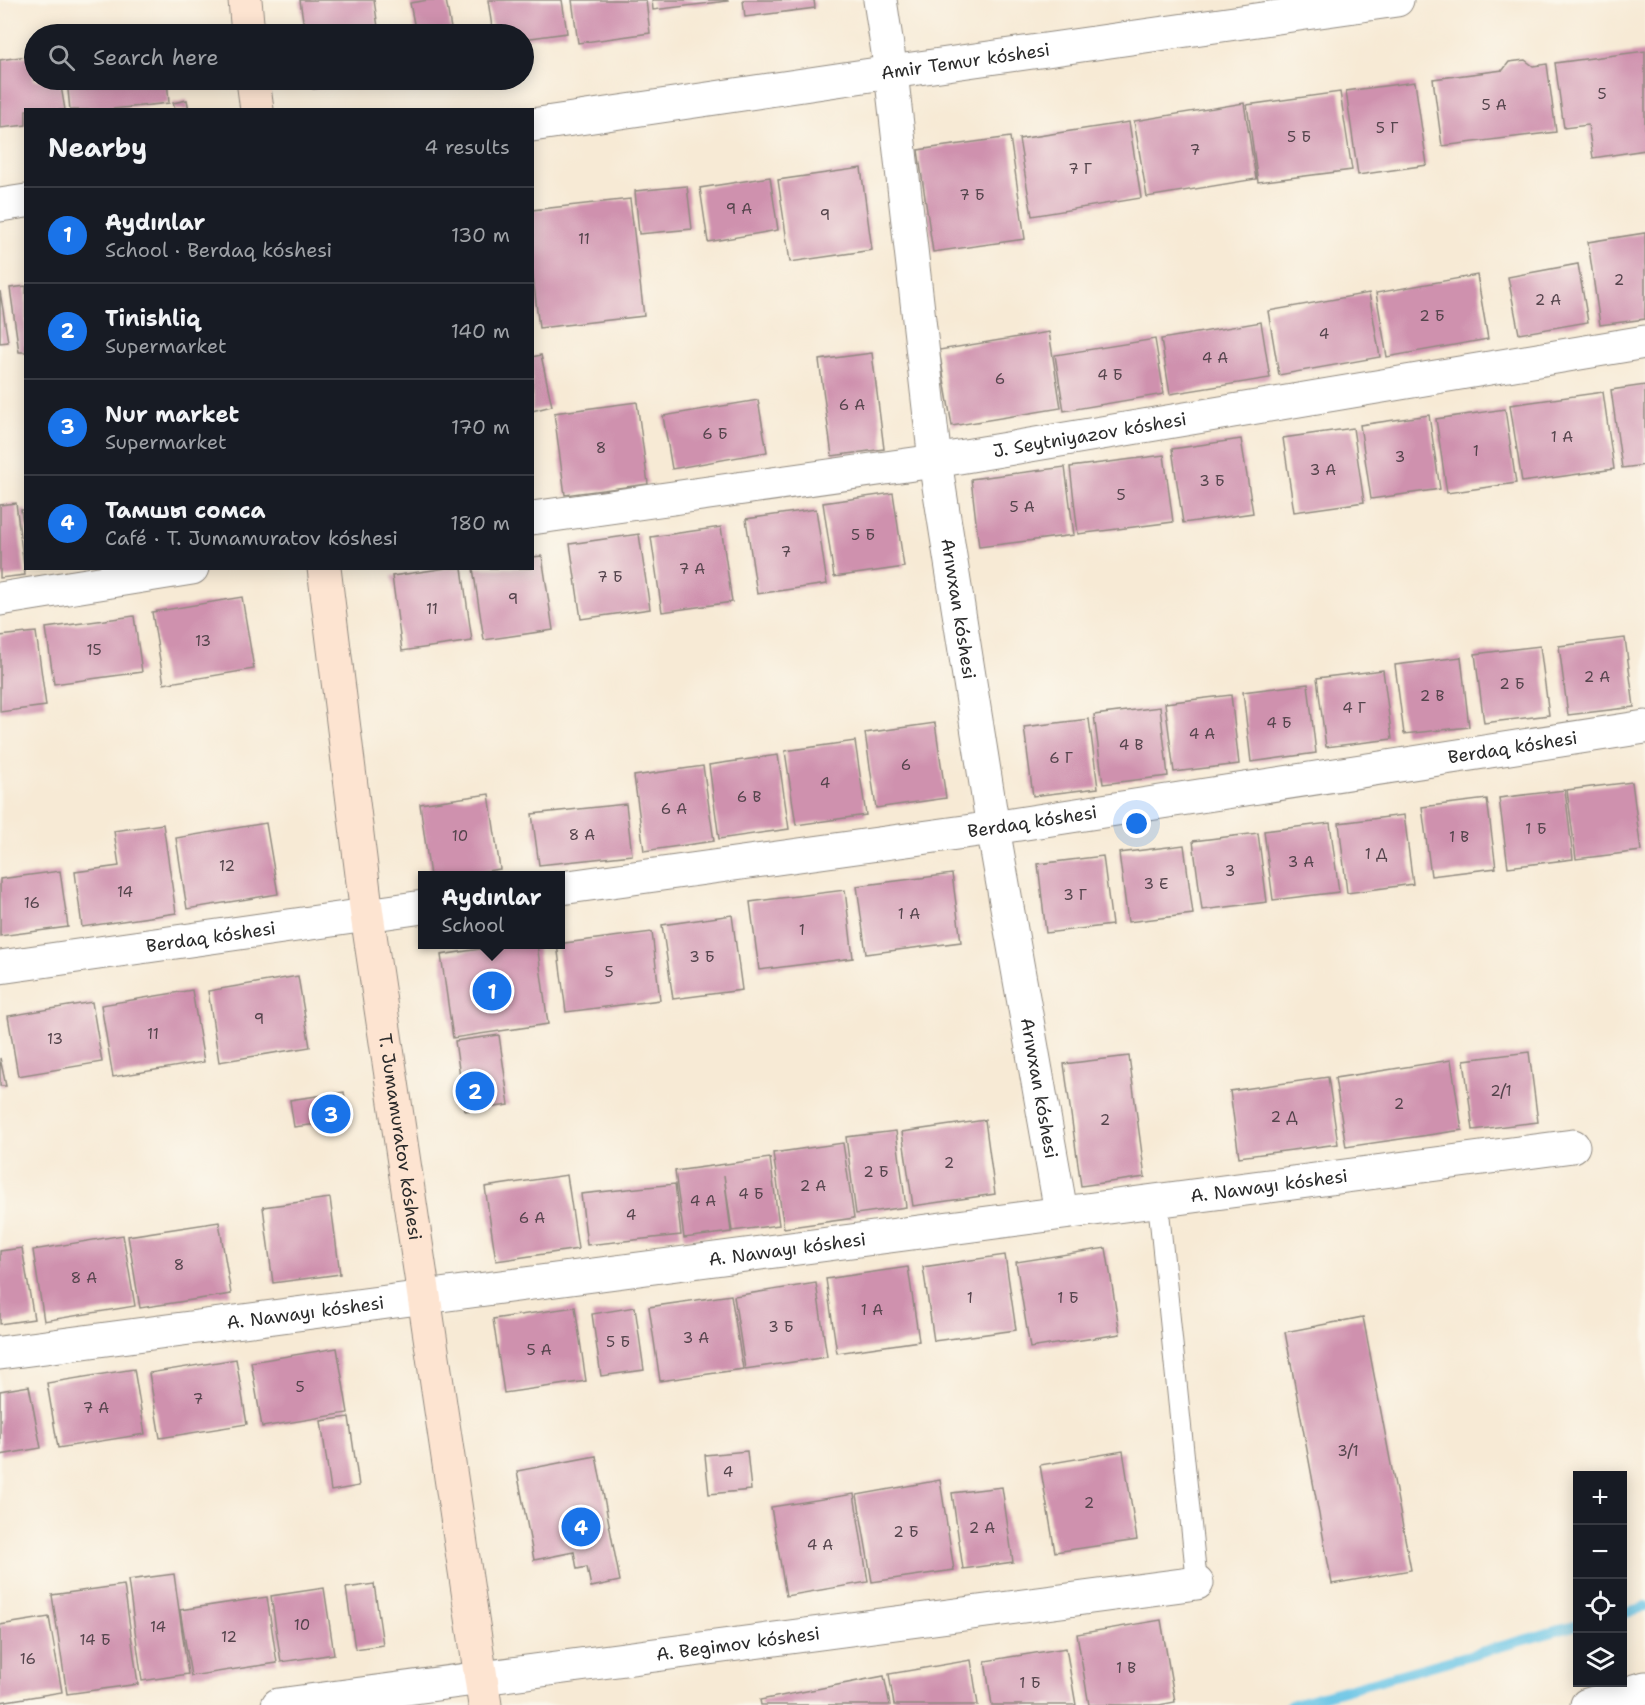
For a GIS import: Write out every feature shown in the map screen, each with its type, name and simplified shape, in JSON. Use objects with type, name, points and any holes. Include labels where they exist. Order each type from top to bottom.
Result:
[{"type":"main road","points":[[245,0],[247,24]]},
{"type":"main road","points":[[255,90],[257,108]]},
{"type":"main road","name":"T. Jumamuratov kóshesi","points":[[324,570],[367,915],[484,1691]]},
{"type":"street","name":"Arıwxan kóshesi","points":[[880,0],[891,72],[935,461],[993,828],[1061,1212]]},
{"type":"street","name":"Amir Temur kóshesi","points":[[534,126],[1318,5],[1397,0]]},
{"type":"street","points":[[0,205],[24,201]]},
{"type":"street","name":"J. Seytniyazov kóshesi","points":[[534,518],[935,461],[1645,342]]},
{"type":"street","points":[[0,599],[180,570]]},
{"type":"street","name":"Berdaq kóshesi","points":[[565,887],[993,828],[1645,727]]},
{"type":"street","name":"Berdaq kóshesi","points":[[0,967],[418,908]]},
{"type":"street","name":"A. Nawayı kóshesi","points":[[0,1353],[1574,1146]]},
{"type":"street","name":"A. Begimov kóshesi","points":[[279,1705],[484,1691],[1197,1583]]},
{"type":"street","points":[[1587,1705],[1645,1688]]},
{"type":"lane","points":[[1158,1202],[1197,1583]]},
{"type":"building","points":[[300,0],[374,0],[378,24],[304,24]]},
{"type":"building","points":[[446,0],[450,24],[414,24],[410,3]]},
{"type":"building","points":[[488,0],[562,0],[567,33],[534,38],[534,24],[492,24]]},
{"type":"building","points":[[572,0],[646,0],[650,33],[578,43]]},
{"type":"building","points":[[652,0],[727,0],[728,1],[653,10]]},
{"type":"building","points":[[743,0],[814,0],[815,8],[745,17]]},
{"type":"building","points":[[1645,51],[1645,150],[1593,158],[1588,125],[1564,128],[1555,63]]},
{"type":"building","points":[[24,56],[24,90],[62,90],[65,108],[24,108],[24,125],[0,128],[0,60]]},
{"type":"building","points":[[1525,60],[1533,66],[1547,64],[1556,132],[1442,146],[1433,79],[1503,70],[1509,62]]},
{"type":"building","points":[[1415,82],[1427,165],[1358,175],[1346,91]]},
{"type":"building","points":[[68,90],[168,90],[169,103],[123,108],[70,108]]},
{"type":"building","points":[[1340,92],[1352,170],[1258,182],[1247,105]]},
{"type":"building","points":[[187,100],[189,108],[174,108],[173,103]]},
{"type":"building","points":[[1244,103],[1256,179],[1147,197],[1134,121]]},
{"type":"building","points":[[1129,122],[1141,198],[1032,216],[1019,139]]},
{"type":"building","points":[[1010,137],[1025,239],[933,252],[918,150]]},
{"type":"building","points":[[861,168],[872,250],[790,262],[778,180]]},
{"type":"building","points":[[770,177],[778,230],[708,242],[700,188]]},
{"type":"building","points":[[687,186],[692,229],[639,234],[635,191]]},
{"type":"building","points":[[630,199],[644,316],[539,328],[534,285],[534,210]]},
{"type":"building","points":[[1645,233],[1645,319],[1600,325],[1588,242]]},
{"type":"building","points":[[1578,264],[1588,322],[1519,334],[1508,277]]},
{"type":"building","points":[[1477,275],[1488,339],[1387,357],[1376,293]]},
{"type":"building","points":[[24,286],[24,352],[19,352],[10,288]]},
{"type":"building","points":[[0,291],[8,342],[0,343]]},
{"type":"building","points":[[1369,293],[1380,357],[1279,375],[1268,311]]},
{"type":"building","points":[[1261,322],[1270,378],[1170,394],[1161,339]]},
{"type":"building","points":[[1049,332],[1061,408],[952,426],[939,350]]},
{"type":"building","points":[[1155,339],[1164,394],[1064,411],[1055,355]]},
{"type":"building","points":[[872,353],[884,449],[832,456],[819,360]]},
{"type":"building","points":[[541,355],[552,406],[534,410],[534,357]]},
{"type":"building","points":[[1645,385],[1645,465],[1622,468],[1611,390]]},
{"type":"building","points":[[1603,392],[1614,469],[1522,482],[1510,405]]},
{"type":"building","points":[[758,400],[767,452],[672,469],[663,416]]},
{"type":"building","points":[[637,402],[648,484],[565,495],[554,413]]},
{"type":"building","points":[[1505,409],[1516,483],[1447,493],[1436,419]]},
{"type":"building","points":[[1429,415],[1440,489],[1371,499],[1360,425]]},
{"type":"building","points":[[1353,428],[1364,502],[1294,512],[1283,438]]},
{"type":"building","points":[[1241,439],[1253,513],[1183,523],[1172,449]]},
{"type":"building","points":[[1164,455],[1173,522],[1078,534],[1070,467]]},
{"type":"building","points":[[1065,467],[1074,535],[979,547],[971,479]]},
{"type":"building","points":[[893,493],[904,567],[834,577],[823,503]]},
{"type":"building","points":[[16,503],[25,575],[0,578],[0,505]]},
{"type":"building","points":[[816,509],[827,584],[757,594],[746,519]]},
{"type":"building","points":[[21,510],[24,510],[24,531]]},
{"type":"building","points":[[721,527],[732,602],[662,612],[651,537]]},
{"type":"building","points":[[639,534],[650,609],[581,619],[570,544]]},
{"type":"building","points":[[542,556],[553,630],[484,640],[473,570],[534,570],[534,557]]},
{"type":"building","points":[[433,570],[462,570],[472,641],[402,651],[392,576]]},
{"type":"building","points":[[242,597],[254,669],[164,684],[152,612]]},
{"type":"building","points":[[134,616],[142,672],[54,684],[46,628]]},
{"type":"building","points":[[36,632],[46,706],[0,712],[0,636]]},
{"type":"building","points":[[1625,638],[1634,707],[1568,715],[1559,646]]},
{"type":"building","points":[[1540,646],[1549,715],[1484,723],[1475,654]]},
{"type":"building","points":[[1461,657],[1469,727],[1404,734],[1395,665]]},
{"type":"building","points":[[1383,670],[1392,739],[1326,747],[1317,678]]},
{"type":"building","points":[[1308,684],[1316,753],[1251,762],[1243,692]]},
{"type":"building","points":[[1231,695],[1239,764],[1174,772],[1165,703]]},
{"type":"building","points":[[1160,707],[1168,776],[1103,784],[1094,715]]},
{"type":"building","points":[[1089,719],[1098,788],[1033,796],[1024,727]]},
{"type":"building","points":[[935,723],[946,798],[876,808],[865,733]]},
{"type":"building","points":[[855,741],[866,815],[796,825],[785,751]]},
{"type":"building","points":[[778,755],[789,829],[719,839],[709,765]]},
{"type":"building","points":[[703,766],[714,841],[644,851],[634,776]]},
{"type":"building","points":[[1632,782],[1641,851],[1576,859],[1567,790]]},
{"type":"building","points":[[1565,790],[1573,859],[1508,867],[1499,798]]},
{"type":"building","points":[[489,794],[500,869],[429,871],[420,804]]},
{"type":"building","points":[[1487,799],[1496,868],[1431,876],[1422,807]]},
{"type":"building","points":[[626,804],[632,855],[539,865],[532,814]]},
{"type":"building","points":[[1404,815],[1413,884],[1347,893],[1339,823]]},
{"type":"building","points":[[266,823],[278,894],[187,909],[176,838]]},
{"type":"building","points":[[1330,823],[1339,892],[1273,900],[1264,831]]},
{"type":"building","points":[[163,824],[176,913],[82,927],[75,872],[119,866],[114,831]]},
{"type":"building","points":[[1258,833],[1267,902],[1202,910],[1193,841]]},
{"type":"building","points":[[1184,845],[1193,914],[1128,922],[1119,853]]},
{"type":"building","points":[[1103,856],[1112,925],[1046,933],[1038,864]]},
{"type":"building","points":[[60,871],[68,927],[0,936],[0,879]]},
{"type":"building","points":[[952,874],[961,942],[866,954],[857,886]]},
{"type":"building","points":[[845,890],[853,958],[759,970],[750,902]]},
{"type":"building","points":[[732,915],[742,990],[673,999],[662,925]]},
{"type":"building","points":[[652,932],[660,1000],[566,1012],[558,949],[565,949],[565,943]]},
{"type":"building","points":[[480,949],[538,949],[548,1024],[453,1038],[441,955]]},
{"type":"building","points":[[298,976],[310,1047],[219,1062],[208,991]]},
{"type":"building","points":[[192,990],[204,1062],[113,1077],[101,1005]]},
{"type":"building","points":[[92,1002],[102,1062],[18,1076],[8,1016]]},
{"type":"building","points":[[499,1035],[509,1105],[465,1111],[455,1041]]},
{"type":"building","points":[[1529,1052],[1538,1122],[1473,1130],[1464,1060]]},
{"type":"building","points":[[1129,1056],[1145,1177],[1081,1186],[1064,1064]]},
{"type":"building","points":[[0,1058],[6,1086],[0,1086]]},
{"type":"building","points":[[1451,1060],[1462,1130],[1346,1147],[1335,1078]]},
{"type":"building","points":[[1328,1077],[1338,1144],[1239,1157],[1230,1091]]},
{"type":"building","points":[[344,1092],[348,1120],[294,1127],[290,1100]]},
{"type":"building","points":[[985,1120],[995,1194],[913,1206],[902,1132]]},
{"type":"building","points":[[896,1131],[906,1207],[856,1214],[846,1137]]},
{"type":"building","points":[[843,1143],[854,1218],[784,1228],[773,1153]]},
{"type":"building","points":[[770,1158],[779,1225],[732,1231],[724,1175],[731,1232],[684,1238],[675,1171]]},
{"type":"building","points":[[567,1175],[578,1249],[496,1261],[485,1187]]},
{"type":"building","points":[[675,1184],[681,1235],[587,1245],[581,1194]]},
{"type":"building","points":[[330,1198],[340,1274],[273,1283],[263,1207]]},
{"type":"building","points":[[219,1222],[231,1294],[140,1308],[128,1236]]},
{"type":"building","points":[[123,1235],[135,1306],[44,1321],[33,1250]]},
{"type":"building","points":[[22,1248],[34,1319],[0,1324],[0,1251]]},
{"type":"building","points":[[1106,1248],[1120,1334],[1030,1348],[1016,1262]]},
{"type":"building","points":[[1005,1255],[1016,1330],[934,1341],[923,1267]]},
{"type":"building","points":[[908,1267],[919,1341],[837,1353],[826,1279]]},
{"type":"building","points":[[816,1283],[827,1357],[745,1369],[734,1296]]},
{"type":"building","points":[[731,1295],[743,1369],[660,1381],[649,1307]]},
{"type":"building","points":[[575,1307],[586,1381],[504,1393],[493,1319]]},
{"type":"building","points":[[635,1307],[644,1370],[601,1376],[592,1314]]},
{"type":"building","points":[[1363,1317],[1411,1570],[1332,1584],[1285,1332]]},
{"type":"building","points":[[337,1348],[348,1413],[262,1427],[251,1362]]},
{"type":"building","points":[[236,1359],[247,1424],[160,1438],[149,1373]]},
{"type":"building","points":[[134,1369],[145,1434],[58,1448],[47,1383]]},
{"type":"building","points":[[29,1386],[41,1448],[0,1455],[0,1391]]},
{"type":"building","points":[[349,1417],[359,1486],[331,1491],[321,1421]]},
{"type":"building","points":[[747,1451],[751,1490],[709,1494],[705,1455]]},
{"type":"building","points":[[1123,1451],[1137,1540],[1055,1552],[1040,1465]]},
{"type":"building","points":[[596,1456],[620,1581],[591,1587],[587,1567],[577,1569],[574,1552],[534,1560],[517,1471]]},
{"type":"building","points":[[940,1480],[954,1570],[872,1582],[857,1495]]},
{"type":"building","points":[[1002,1487],[1013,1562],[963,1569],[952,1493]]},
{"type":"building","points":[[854,1494],[868,1582],[786,1596],[771,1507]]},
{"type":"building","points":[[174,1574],[188,1674],[142,1681],[128,1580]]},
{"type":"building","points":[[374,1584],[383,1645],[355,1649],[346,1588]]},
{"type":"building","points":[[124,1585],[138,1684],[67,1694],[52,1595]]},
{"type":"building","points":[[324,1588],[334,1654],[281,1662],[271,1596]]},
{"type":"building","points":[[267,1597],[277,1663],[191,1676],[180,1610]]},
{"type":"building","points":[[49,1617],[62,1692],[0,1702],[0,1625]]},
{"type":"building","points":[[1161,1620],[1175,1702],[1159,1705],[1089,1705],[1077,1634]]},
{"type":"building","points":[[1066,1648],[1076,1705],[992,1705],[985,1661]]},
{"type":"building","points":[[971,1660],[978,1705],[894,1705],[889,1674]]},
{"type":"building","points":[[884,1676],[890,1705],[761,1705],[760,1700]]},
{"type":"waterway","points":[[1627,1612],[1645,1607]]},
{"type":"waterway","points":[[1290,1705],[1573,1626]]},
{"type":"place","name":"Aydınlar","points":[[492,991]]},
{"type":"place","name":"Tinishliq","points":[[475,1091]]},
{"type":"place","name":"Nur market","points":[[331,1114]]},
{"type":"place","name":"Тамшы сомса","points":[[581,1527]]}]
